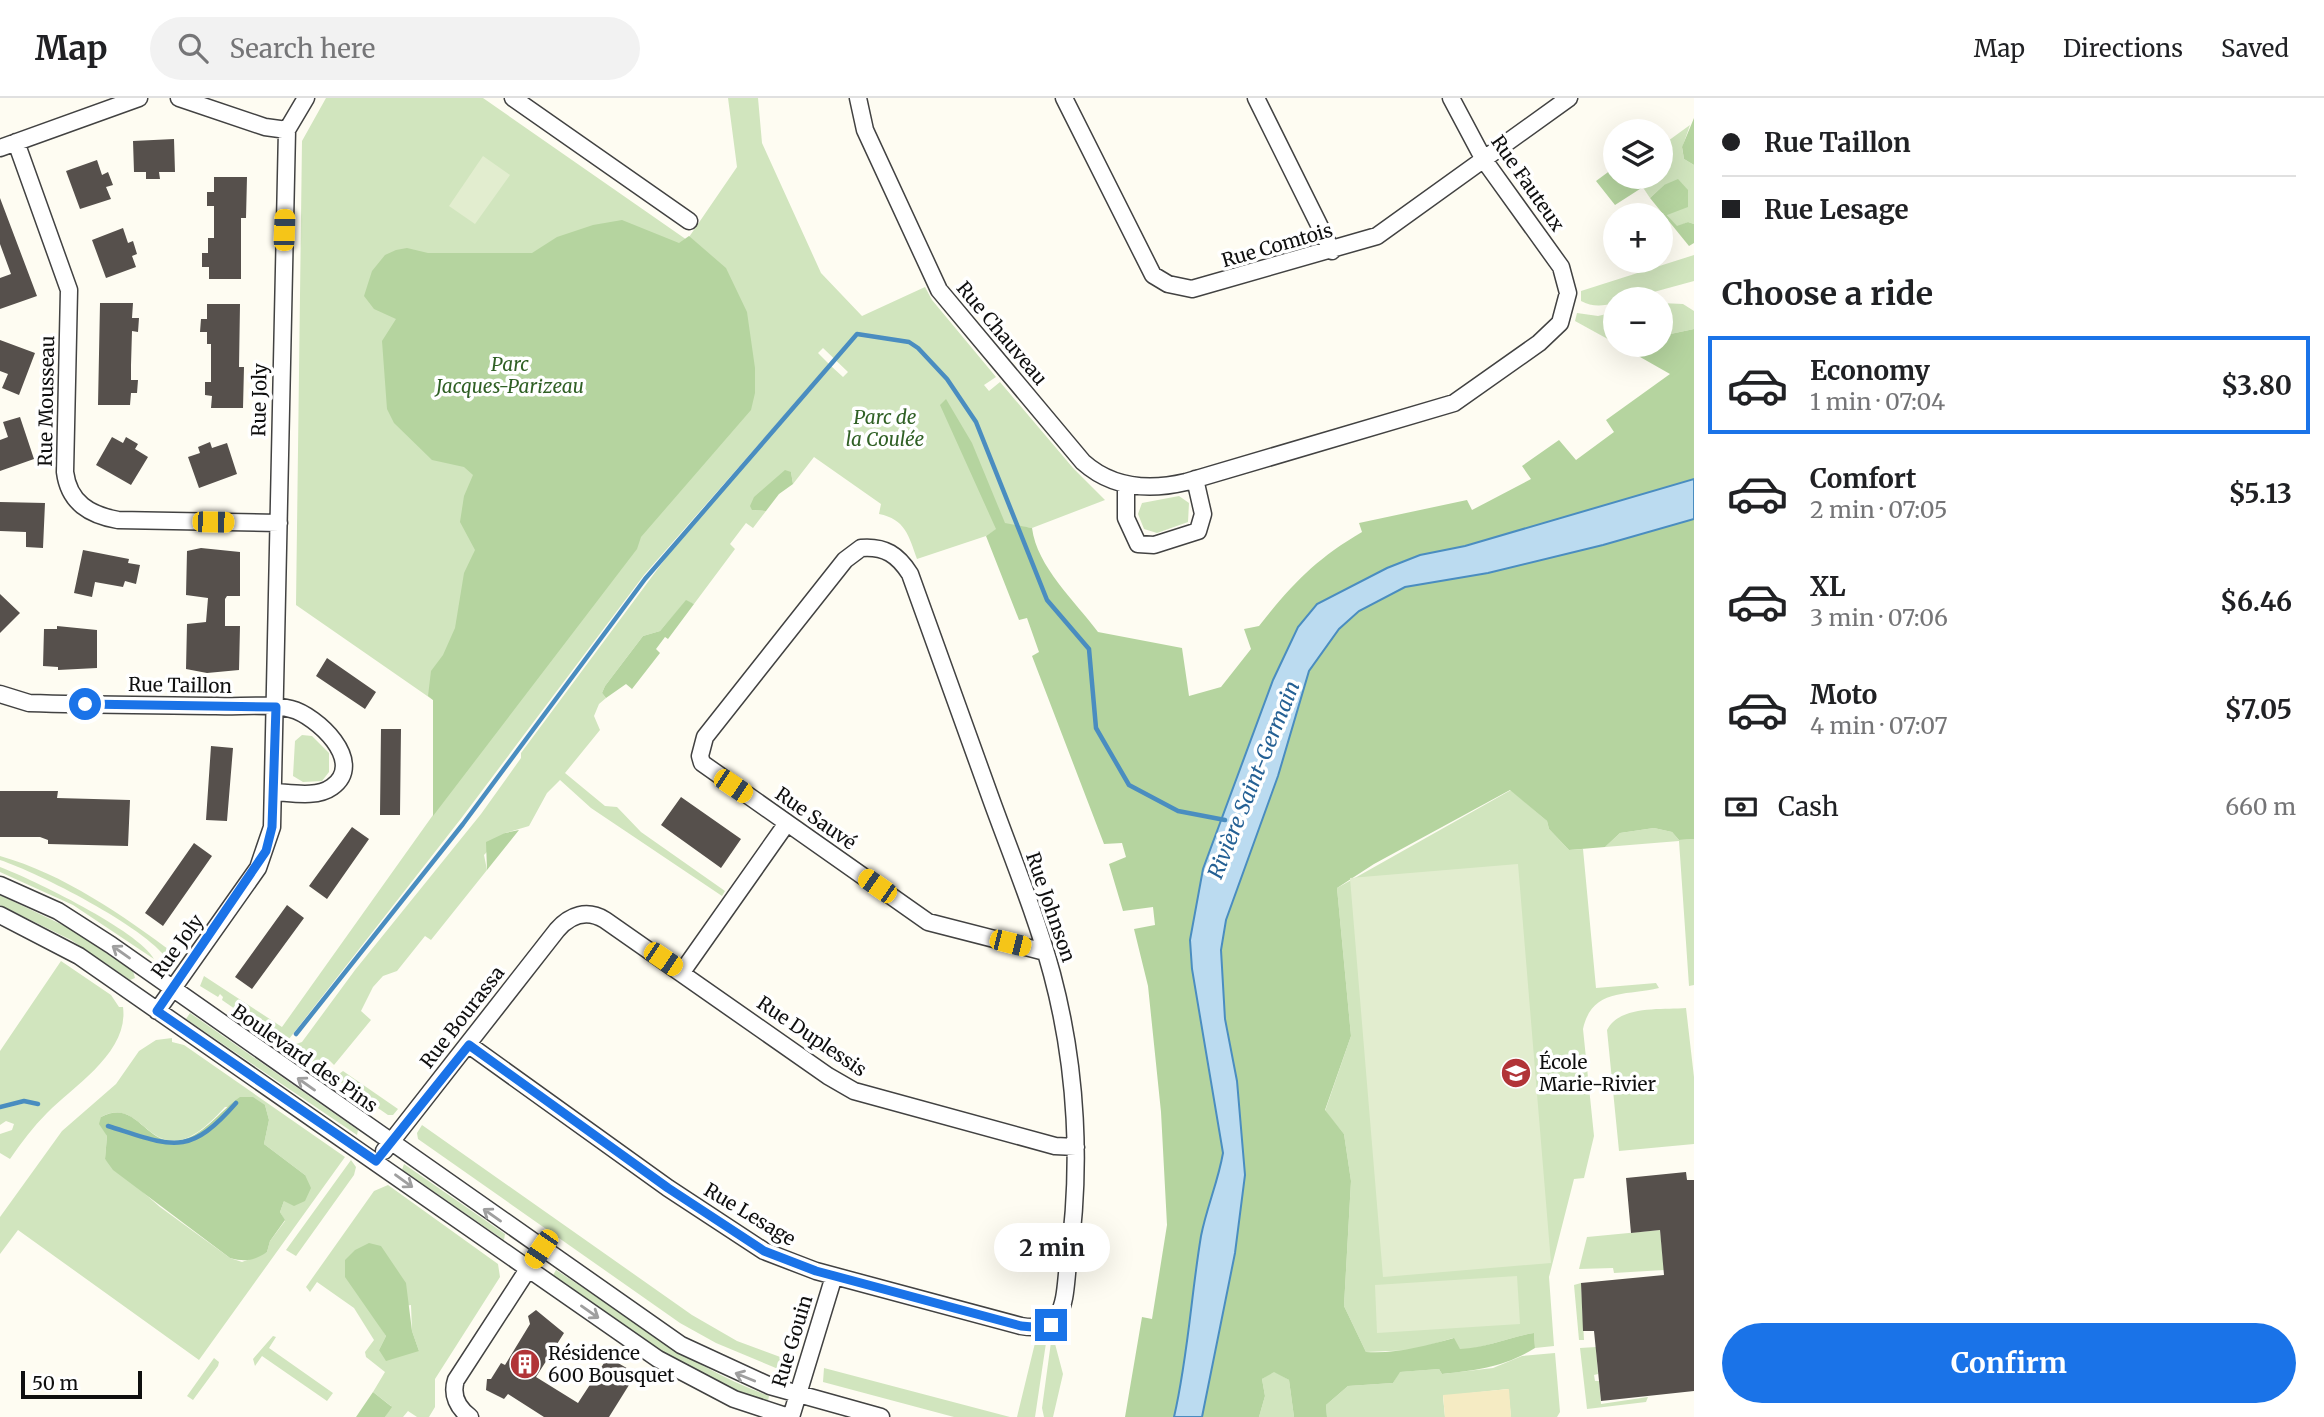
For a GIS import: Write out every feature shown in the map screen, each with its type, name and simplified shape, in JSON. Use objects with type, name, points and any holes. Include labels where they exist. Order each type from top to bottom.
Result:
[{"type":"street","points":[[8,145],[139,98]]},
{"type":"street","points":[[179,98],[265,127],[288,130]]},
{"type":"street","name":"Rue Joly","points":[[157,1011],[262,859],[272,827],[288,130],[306,98]]},
{"type":"street","points":[[513,98],[689,220]]},
{"type":"street","name":"Rue Chauveau","points":[[858,98],[865,130],[939,290],[1083,462],[1103,476],[1126,485],[1160,487],[1195,479],[1454,403],[1554,331],[1565,312],[1568,293]]},
{"type":"street","name":"Rue Comtois","points":[[1064,98],[1145,262],[1159,281],[1184,289],[1202,288],[1332,251],[1384,233],[1569,98]]},
{"type":"street","points":[[1256,98],[1332,251]]},
{"type":"street","name":"Rue Fauteux","points":[[1451,98],[1484,160],[1561,267],[1568,293]]},
{"type":"street","name":"Rue Mousseau","points":[[8,145],[69,290],[65,472],[72,494],[93,514],[118,520],[279,523]]},
{"type":"street","points":[[1126,485],[1126,518],[1136,541],[1147,546],[1198,531],[1203,514],[1195,479]]},
{"type":"street","name":"Rue Sauvé","points":[[861,548],[845,560],[702,743],[700,756],[708,769],[928,922],[1045,952]]},
{"type":"street","name":"Rue Johnson","points":[[861,548],[888,551],[901,560],[910,574],[1045,952],[1066,1040],[1076,1147],[1073,1227],[1063,1300],[1059,1314],[1051,1325]]},
{"type":"street","name":"Rue Taillon","points":[[0,694],[29,703],[276,707]]},
{"type":"street","points":[[274,792],[303,794],[327,790],[338,779],[343,761],[339,746],[322,728],[301,713],[276,707]]},
{"type":"street","points":[[682,972],[787,823]]},
{"type":"street","name":"Boulevard des Pins","points":[[0,885],[74,920],[681,1345],[736,1373],[798,1395],[881,1417]]},
{"type":"street","name":"Rue Duplessis","points":[[591,914],[605,920],[828,1076],[854,1091],[1017,1136],[1076,1147]]},
{"type":"street","name":"Rue Bourassa","points":[[376,1161],[561,925],[575,916],[591,914]]},
{"type":"street","points":[[0,915],[64,946],[674,1369],[734,1399],[790,1417]]},
{"type":"street","name":"Rue Lesage","points":[[469,1045],[668,1188],[779,1258],[834,1276],[1021,1326],[1044,1328],[1051,1325]]},
{"type":"street","points":[[470,1417],[458,1405],[453,1387],[541,1249]]},
{"type":"street","name":"Rue Gouin","points":[[790,1417],[834,1276]]},
{"type":"green space","name":"Parc Jacques-Parizeau","points":[[326,98],[483,98],[687,240],[737,167],[728,98],[758,98],[762,143],[821,273],[862,316],[925,287],[932,300],[996,377],[984,385],[989,391],[1000,382],[1073,468],[1105,500],[1032,528],[1005,524],[986,536],[917,559],[900,524],[879,514],[881,504],[814,457],[793,484],[791,472],[752,510],[766,511],[753,528],[746,523],[730,544],[735,549],[694,604],[686,601],[660,631],[643,636],[605,686],[602,693],[606,698],[599,704],[594,716],[600,730],[565,773],[605,806],[617,807],[641,832],[725,891],[722,896],[591,808],[560,780],[547,793],[529,826],[505,833],[484,855],[487,870],[431,940],[425,936],[397,971],[383,976],[373,987],[361,1011],[371,1020],[334,1065],[330,1061],[327,1062],[335,1077],[343,1071],[398,1109],[393,1115],[388,1115],[222,1000],[220,994],[218,997],[200,986],[204,976],[282,1027],[433,815],[433,700],[296,605],[302,141]],"holes":[[[823,348],[848,372],[843,377],[831,366],[668,555],[521,753],[521,758],[481,814],[355,970],[302,1042],[296,1044],[289,1039],[463,816],[644,575],[829,364],[818,353]]]},
{"type":"green space","points":[[1694,118],[1694,165],[1684,159],[1682,147]]},
{"type":"green space","points":[[1690,125],[1682,148],[1684,159],[1694,165],[1694,224],[1688,222],[1677,227],[1673,222],[1673,203],[1666,203],[1664,189],[1673,189],[1673,137]]},
{"type":"green space","points":[[483,156],[510,175],[475,224],[449,206]]},
{"type":"green space","points":[[1603,176],[1603,189],[1640,189],[1618,203],[1613,203],[1596,181]]},
{"type":"green space","points":[[1678,179],[1688,190],[1688,207],[1673,213],[1673,203],[1654,203],[1650,198],[1660,189],[1673,189],[1673,181]]},
{"type":"green space","points":[[1644,189],[1660,189],[1650,198]]},
{"type":"green space","points":[[622,220],[679,243],[689,236],[726,268],[747,312],[755,368],[755,393],[751,410],[641,537],[637,549],[433,816],[433,700],[428,696],[431,671],[443,655],[455,628],[464,573],[475,550],[460,522],[464,496],[473,475],[464,467],[432,460],[394,423],[387,409],[382,341],[396,319],[374,309],[364,296],[372,271],[385,255],[396,250],[407,248],[428,253],[532,253],[557,237],[593,225]]},
{"type":"green space","points":[[1673,222],[1677,226],[1688,222],[1694,224],[1694,243],[1689,246],[1673,226]]},
{"type":"green space","points":[[1694,255],[1694,281],[1672,287],[1603,287],[1603,305],[1581,301],[1581,291],[1638,273],[1673,273],[1673,262]]},
{"type":"green space","points":[[1673,304],[1683,304],[1694,311],[1694,329],[1673,333]]},
{"type":"green space","points":[[1577,313],[1603,315],[1603,336],[1575,321]]},
{"type":"green space","points":[[1694,329],[1694,479],[1465,546],[1420,555],[1387,568],[1317,604],[1298,627],[1273,680],[1203,869],[1190,940],[1192,969],[1223,1153],[1201,1235],[1183,1372],[1174,1417],[1125,1417],[1142,1317],[1152,1319],[1167,1225],[1161,1112],[1148,986],[1134,929],[1155,925],[1153,907],[1123,911],[1109,864],[1126,857],[1122,843],[1104,844],[1032,656],[1039,652],[1027,618],[1019,620],[986,536],[996,529],[940,405],[946,399],[972,443],[1005,523],[1032,528],[1035,542],[1049,570],[1098,632],[1182,648],[1189,696],[1221,687],[1251,649],[1244,629],[1259,626],[1306,573],[1331,552],[1362,532],[1359,523],[1467,500],[1472,510],[1531,479],[1522,466],[1559,440],[1576,460],[1614,432],[1606,420],[1670,374],[1640,357],[1673,357],[1673,333]]},
{"type":"green space","points":[[785,470],[791,472],[793,484],[779,494],[766,511],[752,510],[750,506],[754,497]]},
{"type":"green space","points":[[1179,496],[1189,503],[1188,522],[1157,533],[1144,529],[1138,514],[1142,503]]},
{"type":"green space","points":[[1694,519],[1694,839],[1679,840],[1672,832],[1654,828],[1620,833],[1605,847],[1569,850],[1549,829],[1547,821],[1510,790],[1374,864],[1337,888],[1351,1036],[1325,1110],[1344,1134],[1351,1181],[1344,1306],[1366,1352],[1400,1351],[1454,1338],[1460,1349],[1470,1348],[1534,1333],[1535,1348],[1513,1360],[1479,1369],[1442,1374],[1439,1369],[1400,1372],[1393,1383],[1348,1386],[1326,1405],[1327,1417],[1294,1417],[1289,1380],[1274,1372],[1262,1379],[1265,1396],[1259,1417],[1202,1417],[1235,1253],[1245,1175],[1237,1081],[1225,1019],[1221,950],[1226,920],[1278,776],[1309,671],[1339,629],[1359,611],[1405,587],[1488,573]]},
{"type":"green space","points":[[686,600],[694,604],[668,639],[665,637],[656,649],[660,653],[632,689],[626,684],[606,698],[602,693],[605,686],[643,636],[660,631]]},
{"type":"green space","points":[[302,735],[312,736],[329,753],[329,772],[322,781],[303,782],[293,776],[295,741]]},
{"type":"green space","points":[[1511,790],[1547,821],[1549,829],[1569,850],[1583,849],[1596,988],[1656,983],[1659,988],[1602,1000],[1587,1016],[1583,1029],[1594,1136],[1584,1178],[1574,1179],[1549,1277],[1554,1346],[1535,1348],[1534,1333],[1460,1350],[1453,1338],[1413,1350],[1366,1352],[1344,1306],[1351,1181],[1344,1134],[1325,1111],[1351,1036],[1337,888]]},
{"type":"green space","points":[[1654,828],[1672,832],[1679,840],[1694,839],[1694,985],[1689,986],[1679,841],[1605,847],[1620,833]]},
{"type":"green space","points":[[519,830],[487,870],[486,842]]},
{"type":"green space","points":[[0,856],[47,873],[92,897],[175,954],[167,959],[155,946],[115,917],[39,876],[0,860]]},
{"type":"green space","points":[[1518,864],[1551,1263],[1383,1277],[1350,878]]},
{"type":"green space","points":[[0,867],[59,894],[107,921],[128,934],[154,959],[73,905],[0,872]]},
{"type":"green space","points":[[0,895],[69,928],[133,971],[135,978],[130,980],[71,940],[0,905]]},
{"type":"green space","points":[[61,961],[111,995],[119,1007],[123,1007],[123,1023],[118,1039],[109,1053],[42,1118],[10,1159],[0,1153],[0,1134],[12,1130],[14,1124],[6,1121],[0,1125],[0,1051]]},
{"type":"green space","points":[[1686,1008],[1694,1077],[1694,1144],[1619,1151],[1607,1030],[1621,1016],[1631,1013]]},
{"type":"green space","points":[[190,1013],[358,1130],[357,1135],[186,1019]]},
{"type":"green space","points":[[172,1038],[172,1042],[184,1045],[345,1157],[199,1360],[18,1230],[0,1254],[0,1217],[62,1131],[116,1084],[139,1051],[156,1040]],"holes":[[[265,1105],[269,1120],[264,1144],[305,1175],[284,1201],[280,1212],[285,1221],[270,1241],[267,1252],[242,1262],[230,1258],[160,1207],[105,1159],[107,1136],[101,1117],[117,1113],[130,1116],[166,1140],[181,1140],[200,1130],[225,1107]]]},
{"type":"green space","points":[[240,1097],[253,1097],[265,1105],[269,1120],[264,1144],[305,1175],[311,1188],[305,1201],[294,1206],[284,1201],[280,1212],[285,1220],[270,1241],[267,1252],[254,1259],[245,1260],[230,1258],[113,1170],[105,1159],[107,1136],[99,1124],[101,1117],[114,1113],[125,1114],[162,1139],[174,1141],[195,1134]]},
{"type":"green space","points":[[422,1125],[692,1315],[737,1341],[791,1361],[783,1371],[716,1343],[680,1323],[418,1139],[417,1133]]},
{"type":"green space","points":[[351,1160],[356,1167],[354,1175],[296,1256],[286,1250]]},
{"type":"green space","points":[[404,1164],[505,1234],[504,1240],[402,1170]]},
{"type":"green space","points":[[388,1185],[498,1264],[500,1277],[435,1379],[435,1407],[429,1417],[417,1417],[408,1411],[403,1417],[385,1417],[391,1406],[373,1392],[385,1372],[366,1357],[365,1352],[374,1340],[354,1308],[317,1282],[310,1292],[306,1287],[374,1191]],"holes":[[[411,1305],[412,1331],[419,1351],[379,1350],[386,1336],[370,1310]]]},
{"type":"green space","points":[[1660,1230],[1664,1270],[1614,1273],[1613,1268],[1579,1269],[1587,1237]]},
{"type":"green space","points":[[369,1243],[381,1246],[406,1283],[412,1331],[419,1351],[386,1361],[379,1350],[386,1336],[345,1277],[345,1260],[355,1250]]},
{"type":"green space","points":[[556,1270],[684,1355],[739,1384],[769,1396],[768,1401],[720,1385],[662,1353],[552,1277]]},
{"type":"green space","points":[[1517,1276],[1520,1324],[1377,1333],[1375,1285]]},
{"type":"green space","points":[[1581,1283],[1584,1340],[1579,1340],[1574,1285]]},
{"type":"green space","points":[[273,1336],[276,1337],[269,1348],[333,1393],[327,1401],[262,1356],[255,1366],[253,1359]]},
{"type":"green space","points":[[1054,1340],[1063,1374],[1053,1417],[1044,1417],[1042,1408],[1051,1342]]},
{"type":"green space","points":[[1035,1343],[1046,1343],[1035,1417],[1017,1417]]},
{"type":"green space","points":[[1596,1347],[1598,1374],[1594,1375],[1595,1381],[1599,1381],[1601,1404],[1648,1397],[1646,1402],[1587,1409],[1580,1348]]},
{"type":"green space","points":[[1555,1353],[1560,1412],[1557,1417],[1511,1417],[1508,1389],[1443,1396],[1445,1417],[1327,1417],[1326,1405],[1348,1386],[1393,1383],[1399,1372],[1439,1369],[1442,1374],[1493,1368],[1522,1356]]},
{"type":"green space","points":[[214,1358],[219,1362],[218,1366],[193,1400],[187,1396]]},
{"type":"green space","points":[[824,1368],[1010,1417],[954,1417],[823,1382]]},
{"type":"green space","points":[[1274,1371],[1289,1380],[1294,1417],[1259,1417],[1265,1396],[1262,1379]]},
{"type":"green space","points":[[373,1392],[392,1407],[385,1417],[356,1417]]},
{"type":"sand","points":[[1509,1389],[1511,1417],[1445,1417],[1443,1395]]},
{"type":"water","name":"Rivière Saint-Germain","points":[[1694,479],[1694,519],[1488,573],[1405,587],[1359,611],[1339,629],[1309,671],[1278,776],[1226,920],[1221,950],[1225,1019],[1237,1081],[1245,1175],[1235,1253],[1202,1417],[1174,1417],[1183,1372],[1201,1236],[1223,1153],[1192,969],[1190,940],[1203,869],[1273,680],[1298,627],[1317,604],[1387,568],[1420,555],[1465,546]]},
{"type":"building","points":[[174,139],[175,172],[159,172],[160,179],[146,179],[146,172],[134,172],[133,141]]},
{"type":"building","points":[[97,160],[102,175],[108,172],[113,185],[106,187],[111,199],[80,209],[66,171]]},
{"type":"building","points":[[214,177],[247,177],[246,218],[241,218],[241,279],[209,279],[209,267],[202,267],[202,253],[208,253],[208,238],[214,238],[214,206],[207,206],[207,192],[214,192]]},
{"type":"building","points":[[0,198],[37,296],[0,309],[0,278],[11,274],[0,244]]},
{"type":"building","points":[[123,228],[128,243],[133,241],[137,254],[132,256],[136,267],[106,278],[92,240]]},
{"type":"building","points":[[100,303],[133,303],[132,318],[139,318],[138,332],[132,331],[131,365],[131,380],[138,380],[137,393],[131,393],[130,405],[98,405]]},
{"type":"building","points":[[207,304],[240,304],[239,367],[244,367],[243,408],[211,408],[212,396],[205,395],[205,382],[211,382],[211,344],[207,344],[207,332],[200,332],[201,319],[207,319]]},
{"type":"building","points":[[0,340],[35,353],[19,395],[2,388],[8,374],[0,371]]},
{"type":"building","points":[[20,417],[34,459],[0,471],[0,440],[8,437],[3,422]]},
{"type":"building","points":[[112,437],[123,443],[126,437],[138,444],[135,449],[148,457],[131,485],[96,465]]},
{"type":"building","points":[[210,442],[212,448],[227,443],[237,474],[199,488],[188,457],[200,453],[198,447]]},
{"type":"building","points":[[0,502],[45,503],[43,548],[26,547],[26,532],[0,531]]},
{"type":"building","points":[[201,548],[240,552],[240,596],[227,596],[225,599],[225,626],[240,626],[239,670],[207,673],[186,669],[187,624],[206,622],[208,598],[186,595],[187,551]]},
{"type":"building","points":[[83,550],[129,559],[128,563],[140,565],[136,584],[125,581],[123,587],[95,582],[92,597],[74,593]]},
{"type":"building","points":[[0,594],[20,613],[0,633]]},
{"type":"building","points":[[57,626],[97,630],[97,668],[58,670],[58,667],[43,666],[44,629],[57,629]]},
{"type":"building","points":[[327,658],[376,692],[365,709],[316,676]]},
{"type":"building","points":[[381,729],[401,729],[400,815],[380,815]]},
{"type":"building","points":[[211,746],[233,748],[227,821],[206,820]]},
{"type":"building","points":[[0,791],[58,791],[57,798],[130,800],[128,846],[48,844],[48,840],[40,837],[0,837]]},
{"type":"building","points":[[681,797],[741,839],[721,868],[661,825]]},
{"type":"building","points":[[352,827],[369,839],[327,899],[309,886]]},
{"type":"building","points":[[194,843],[212,856],[163,926],[145,913]]},
{"type":"building","points":[[287,905],[304,918],[252,989],[235,977]]},
{"type":"building","points":[[1686,1172],[1687,1180],[1694,1180],[1694,1391],[1601,1401],[1594,1331],[1583,1331],[1581,1283],[1664,1275],[1660,1230],[1631,1233],[1626,1178]]},
{"type":"building","name":"Résidence 600 Bousquet","points":[[536,1310],[564,1333],[536,1377],[578,1403],[606,1360],[610,1363],[613,1360],[630,1370],[628,1373],[634,1377],[609,1417],[544,1417],[508,1394],[504,1399],[486,1390],[487,1379],[491,1379],[501,1363],[505,1365],[530,1324],[528,1316]]},
{"type":"waterway","name":"Rivière Saint-Germain","points":[[296,1034],[463,824],[645,579],[857,334],[909,342],[918,348],[947,379],[976,422],[1047,600],[1089,649],[1096,728],[1129,785],[1178,811],[1225,820]]},
{"type":"waterway","points":[[0,1107],[24,1101],[38,1104]]},
{"type":"waterway","points":[[108,1126],[148,1139],[178,1143],[205,1133],[236,1103]]},
{"type":"place","name":"École Marie-Rivier","points":[[1516,1073]]},
{"type":"place","name":"Résidence 600 Bousquet","points":[[525,1364]]},
{"type":"route","points":[[85,704],[276,707],[272,827],[266,851],[258,867],[157,1011],[376,1161],[469,1045],[668,1188],[764,1251],[816,1271],[1028,1328],[1051,1325]]},
{"type":"park label","name":"Parc de la Coulée","points":[[885,428]]}]
